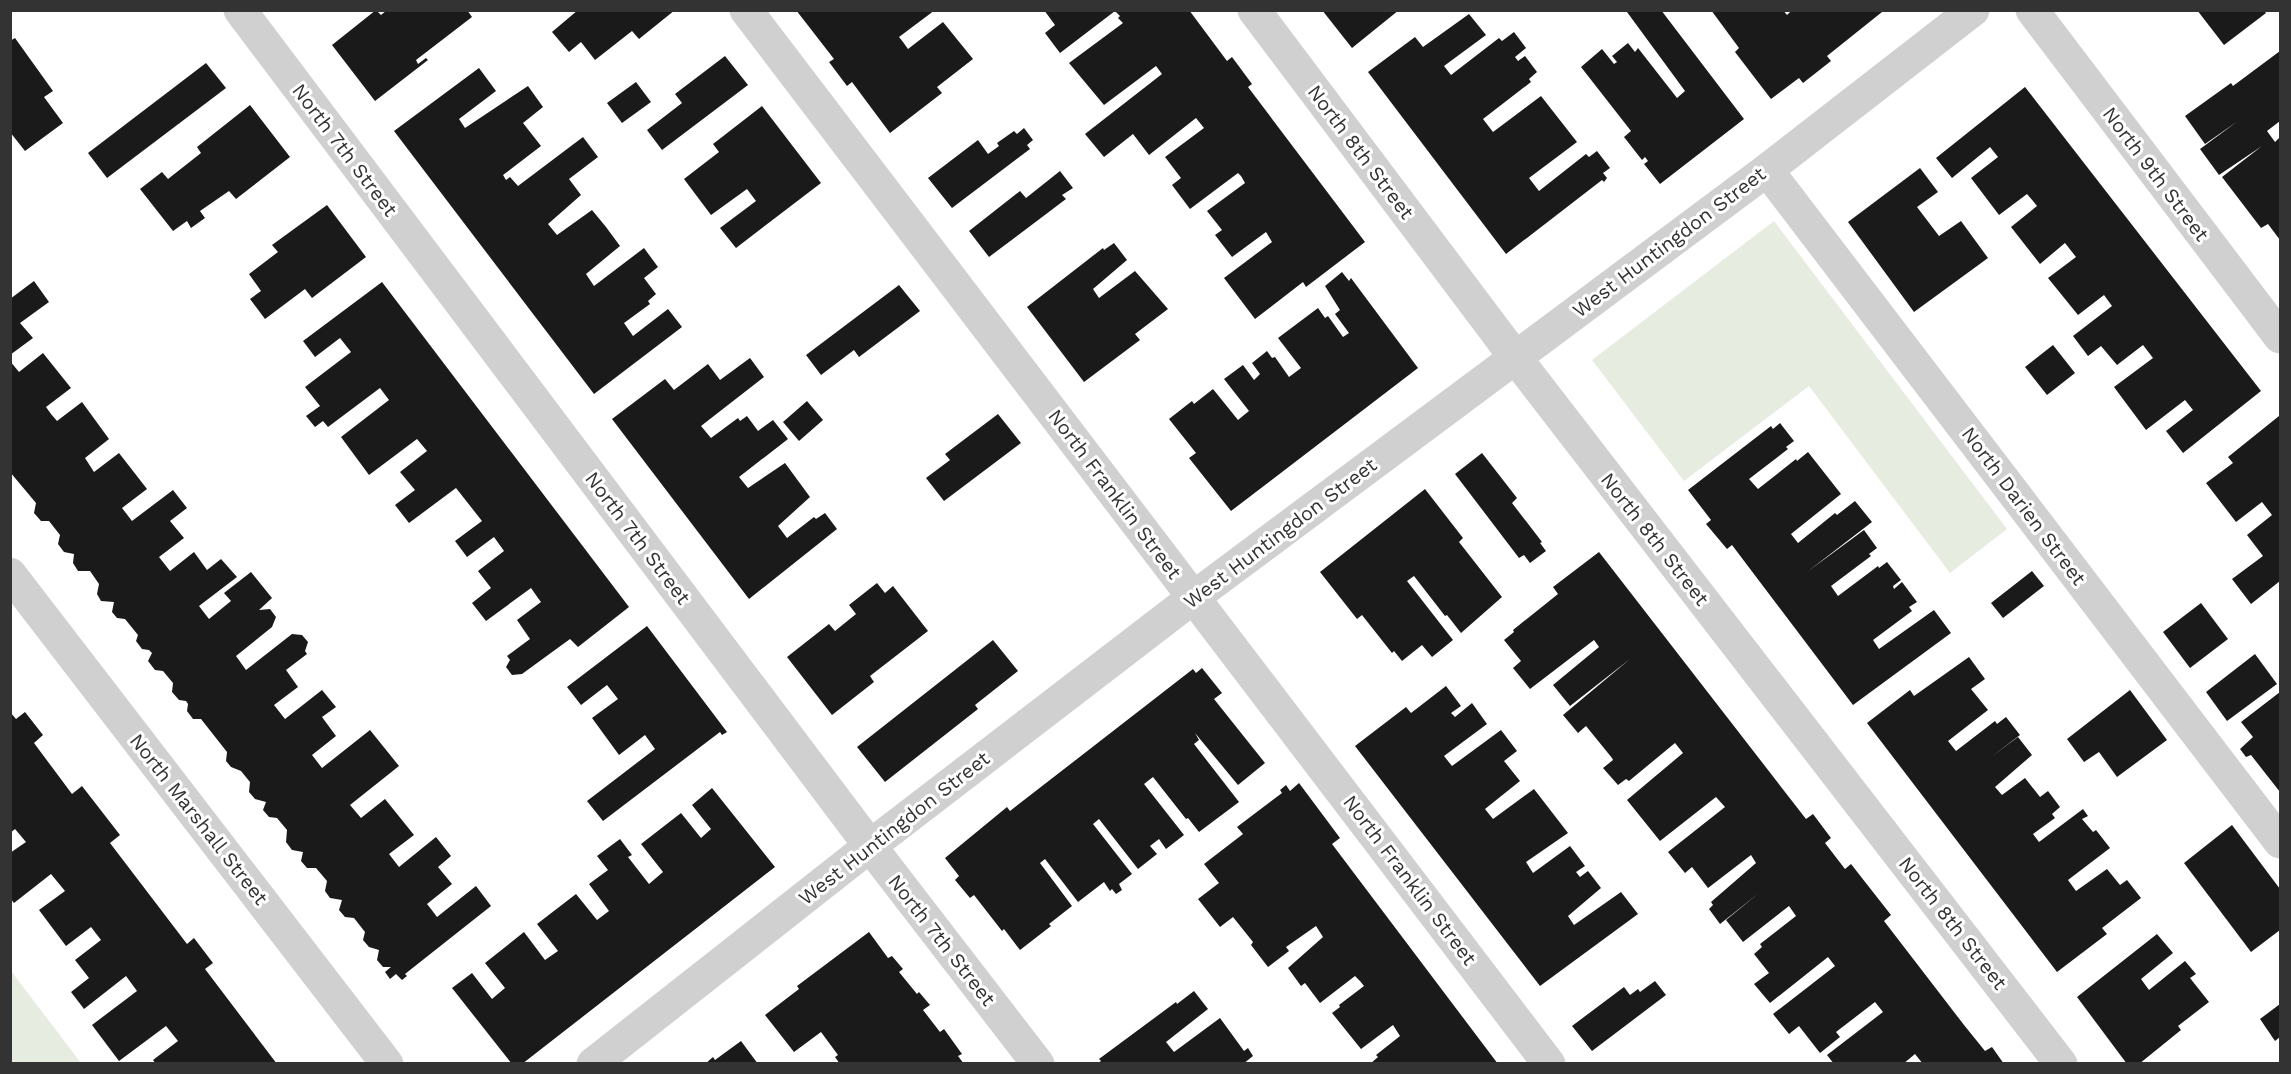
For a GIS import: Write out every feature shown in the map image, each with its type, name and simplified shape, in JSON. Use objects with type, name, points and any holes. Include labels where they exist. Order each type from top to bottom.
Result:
[{"type":"street","name":"North 7th Street","points":[[240,10],[870,846],[1038,1064]]},
{"type":"street","name":"North Franklin Street","points":[[746,10],[1549,1064]]},
{"type":"street","name":"North 8th Street","points":[[1254,10],[1515,357],[2061,1064]]},
{"type":"street","name":"West Huntingdon Street","points":[[593,1064],[870,846],[1194,597],[1767,170],[1973,10]]},
{"type":"street","name":"North 9th Street","points":[[2032,10],[2280,337]]},
{"type":"street","name":"North Darien Street","points":[[1767,170],[2280,842]]},
{"type":"street","name":"North Marshall Street","points":[[10,574],[387,1064]]},
{"type":"shaded area","points":[[1774,221],[2007,529],[1950,573],[1809,386],[1684,481],[1592,360]]},
{"type":"shaded area","points":[[11,971],[81,1063],[11,1063]]},
{"type":"building","points":[[376,10],[381,15],[387,10],[467,10],[472,17],[416,60],[418,64],[426,58],[428,60],[375,101],[332,45]]},
{"type":"building","points":[[578,10],[675,10],[639,39],[632,31],[595,60],[581,42],[569,52],[552,32]]},
{"type":"building","points":[[796,10],[935,10],[899,37],[908,49],[943,22],[973,59],[937,87],[942,93],[890,133],[852,82],[847,86],[829,62],[834,59]]},
{"type":"building","points":[[1044,10],[1189,10],[1227,61],[1232,57],[1252,84],[1248,87],[1365,242],[1306,287],[1303,282],[1255,319],[1224,278],[1272,242],[1266,232],[1232,257],[1215,235],[1222,230],[1207,211],[1245,183],[1241,176],[1238,173],[1190,209],[1172,185],[1181,178],[1165,157],[1204,128],[1196,118],[1149,155],[1133,134],[1104,157],[1085,134],[1162,74],[1156,66],[1104,105],[1069,63],[1123,23],[1118,18],[1120,16],[1115,11],[1060,53],[1045,33],[1055,25]]},
{"type":"building","points":[[1322,10],[1399,10],[1352,48]]},
{"type":"building","points":[[1629,10],[1661,10],[1744,119],[1660,184],[1644,164],[1648,161],[1645,157],[1642,160],[1624,137],[1631,131],[1581,67],[1602,49],[1614,64],[1617,62],[1612,56],[1628,43],[1635,52],[1638,48],[1677,98],[1685,91],[1627,12]]},
{"type":"building","points":[[1711,10],[1783,10],[1787,15],[1792,10],[1881,10],[1882,12],[1827,56],[1831,61],[1803,83],[1799,78],[1771,99],[1735,52],[1739,48]]},
{"type":"building","points":[[2197,10],[2264,10],[2266,13],[2224,45]]},
{"type":"building","points":[[1469,14],[1486,35],[1444,66],[1451,75],[1499,38],[1502,41],[1514,32],[1526,48],[1515,57],[1518,61],[1525,56],[1537,72],[1529,79],[1531,82],[1483,119],[1493,132],[1541,96],[1577,142],[1529,178],[1539,191],[1586,154],[1589,157],[1597,151],[1610,168],[1603,173],[1607,178],[1604,182],[1602,180],[1506,254],[1368,72],[1415,37],[1423,47]]},
{"type":"building","points":[[15,38],[53,91],[44,97],[63,123],[25,151],[10,132],[10,41]]},
{"type":"building","points":[[2280,51],[2280,121],[2267,131],[2275,142],[2280,137],[2280,240],[2268,224],[2261,228],[2222,177],[2262,146],[2219,175],[2200,149],[2238,121],[2205,144],[2185,116],[2231,83],[2233,86]]},
{"type":"building","points":[[725,56],[748,85],[662,150],[647,130],[682,103],[675,94]]},
{"type":"building","points":[[206,63],[226,88],[107,178],[88,153]]},
{"type":"building","points":[[479,68],[496,91],[459,119],[465,128],[528,86],[543,107],[523,123],[541,146],[503,175],[506,180],[510,177],[518,186],[583,137],[598,157],[569,179],[581,195],[548,224],[557,235],[592,210],[606,227],[620,246],[586,274],[594,286],[644,248],[658,267],[644,278],[656,294],[648,301],[650,304],[624,323],[633,336],[668,309],[682,327],[594,394],[394,131]]},
{"type":"building","points":[[636,82],[651,102],[622,123],[607,103]]},
{"type":"building","points":[[2025,87],[2261,391],[2183,453],[2166,431],[2193,410],[2185,400],[2146,430],[2114,387],[2153,358],[2143,345],[2117,365],[2101,346],[2088,356],[2073,336],[2112,306],[2104,295],[2078,315],[2048,278],[2076,257],[2065,243],[2040,264],[2011,227],[2037,206],[2027,194],[1999,215],[1971,178],[1998,157],[1990,147],[1952,178],[1936,158]]},
{"type":"building","points":[[250,105],[290,157],[236,199],[229,191],[200,211],[205,218],[191,228],[187,221],[173,231],[140,189],[162,172],[168,179],[201,153],[197,147]]},
{"type":"building","points":[[762,106],[821,183],[736,248],[720,228],[756,201],[747,189],[711,215],[684,179],[719,152],[713,144]]},
{"type":"building","points":[[1024,128],[1033,140],[1027,145],[1030,149],[952,208],[928,178],[978,140],[988,154],[999,146],[997,143],[1014,131],[1017,134]]},
{"type":"building","points":[[1920,168],[1938,192],[1917,207],[1939,236],[1961,221],[1988,258],[1914,312],[1848,222]]},
{"type":"building","points":[[1060,171],[1073,188],[1062,195],[1066,199],[989,257],[969,231],[1020,191],[1026,198]]},
{"type":"building","points":[[327,205],[366,257],[312,298],[305,289],[265,319],[250,299],[261,291],[249,274],[278,252],[272,245]]},
{"type":"building","points":[[1114,243],[1127,260],[1093,289],[1099,298],[1135,271],[1168,309],[1135,334],[1140,340],[1084,382],[1027,307],[1103,248],[1104,250]]},
{"type":"building","points":[[1342,272],[1349,281],[1351,278],[1418,368],[1231,511],[1189,458],[1196,453],[1169,419],[1192,401],[1194,404],[1213,389],[1238,420],[1249,411],[1224,379],[1243,365],[1254,380],[1260,374],[1252,363],[1267,351],[1272,358],[1275,357],[1289,377],[1301,368],[1278,338],[1318,308],[1325,318],[1328,316],[1343,337],[1349,333],[1335,314],[1340,310],[1325,286]]},
{"type":"building","points":[[34,281],[49,302],[20,323],[33,338],[10,355],[10,299]]},
{"type":"building","points":[[382,282],[629,607],[578,647],[570,639],[522,674],[512,675],[506,667],[510,660],[507,656],[530,639],[517,620],[541,602],[531,588],[486,621],[472,603],[491,588],[478,571],[504,551],[494,537],[467,557],[455,541],[482,521],[456,488],[409,523],[395,505],[415,490],[400,472],[427,451],[417,439],[369,475],[341,437],[389,400],[380,388],[328,427],[323,421],[315,427],[306,416],[320,406],[305,387],[351,352],[340,338],[315,357],[303,341]]},
{"type":"building","points":[[899,285],[920,311],[859,357],[854,350],[821,375],[806,355]]},
{"type":"building","points":[[2053,345],[2075,373],[2047,395],[2025,367]]},
{"type":"building","points":[[43,353],[71,388],[46,407],[51,414],[57,421],[82,402],[109,439],[85,458],[94,472],[119,453],[147,489],[122,508],[132,521],[173,490],[187,508],[170,521],[184,538],[159,557],[170,571],[194,552],[207,570],[221,559],[237,577],[199,606],[209,619],[231,601],[224,593],[251,572],[272,598],[259,610],[270,609],[276,617],[272,627],[236,656],[246,670],[292,634],[302,635],[308,642],[305,651],[307,654],[286,670],[298,687],[274,705],[285,719],[322,690],[336,707],[322,717],[336,736],[312,755],[322,768],[370,730],[399,766],[350,805],[361,818],[385,799],[414,835],[389,854],[399,867],[436,837],[451,856],[438,867],[452,884],[427,904],[437,917],[476,886],[491,906],[405,974],[407,976],[402,980],[396,974],[390,979],[385,972],[391,967],[383,967],[377,960],[379,950],[369,947],[363,940],[365,932],[354,918],[345,917],[339,910],[342,900],[330,898],[325,891],[327,881],[316,868],[307,868],[301,861],[303,852],[292,850],[286,842],[287,830],[277,818],[269,817],[263,810],[266,802],[255,799],[249,792],[250,782],[241,771],[231,767],[226,761],[227,752],[201,719],[193,719],[187,711],[188,704],[186,701],[179,700],[172,692],[173,683],[163,671],[155,670],[148,661],[152,653],[142,649],[136,641],[138,635],[125,619],[117,618],[112,612],[114,602],[101,601],[97,594],[99,584],[90,571],[78,571],[73,563],[74,554],[64,552],[58,544],[60,535],[49,521],[41,521],[34,513],[36,503],[10,472],[10,361],[19,372]]},
{"type":"building","points":[[750,358],[764,377],[701,426],[711,438],[738,418],[740,421],[747,416],[758,431],[773,420],[788,439],[739,477],[748,488],[785,463],[810,497],[778,526],[787,538],[814,517],[816,519],[825,513],[837,529],[749,599],[612,419],[665,379],[674,390],[708,364],[720,380]]},
{"type":"building","points":[[807,401],[823,420],[799,441],[783,422]]},
{"type":"building","points":[[998,414],[1021,443],[944,501],[926,478],[950,460],[945,454]]},
{"type":"building","points":[[2279,416],[2280,581],[2251,604],[2232,579],[2263,556],[2247,535],[2272,515],[2262,502],[2236,522],[2206,483],[2233,463],[2228,457]]},
{"type":"building","points":[[1780,423],[1794,441],[1786,447],[1788,449],[1749,479],[1758,489],[1808,452],[1841,494],[1791,534],[1798,543],[1835,513],[1837,515],[1855,501],[1872,522],[1807,572],[1864,530],[1877,548],[1869,554],[1871,556],[1831,586],[1838,596],[1878,566],[1879,568],[1887,562],[1901,580],[1893,586],[1894,589],[1902,582],[1917,602],[1909,607],[1912,611],[1873,640],[1879,649],[1934,610],[1951,633],[1853,705],[1732,545],[1727,549],[1706,524],[1711,520],[1688,490],[1771,426],[1773,429]]},
{"type":"building","points":[[1482,453],[1517,498],[1512,503],[1542,542],[1540,543],[1546,551],[1530,563],[1524,555],[1519,558],[1455,474]]},
{"type":"building","points":[[1425,489],[1463,538],[1459,542],[1502,597],[1461,633],[1414,576],[1407,581],[1453,640],[1432,657],[1422,645],[1402,661],[1394,651],[1392,653],[1362,615],[1357,619],[1320,572]]},
{"type":"building","points":[[1599,552],[1806,819],[1813,814],[1831,838],[1825,843],[1845,869],[1851,864],[1891,915],[1884,921],[1964,1025],[1985,1051],[1992,1047],[2004,1064],[1923,1064],[1915,1054],[1903,1064],[1834,1064],[1827,1055],[1883,1012],[1875,1002],[1836,1032],[1840,1037],[1820,1053],[1799,1026],[1789,1034],[1773,1014],[1835,966],[1828,957],[1770,1003],[1754,984],[1769,973],[1754,954],[1762,947],[1760,944],[1796,916],[1789,906],[1743,942],[1726,920],[1759,893],[1720,924],[1709,909],[1713,905],[1711,902],[1756,863],[1751,855],[1708,888],[1692,867],[1685,873],[1668,852],[1725,807],[1716,797],[1660,841],[1627,800],[1683,753],[1675,743],[1629,781],[1626,779],[1618,785],[1603,768],[1613,760],[1612,758],[1586,726],[1578,733],[1563,715],[1630,659],[1570,706],[1553,685],[1599,647],[1594,640],[1530,689],[1513,668],[1521,661],[1504,640],[1558,594],[1553,587]]},
{"type":"building","points":[[2032,571],[2044,586],[2003,618],[1991,603]]},
{"type":"building","points":[[877,583],[885,593],[893,586],[928,631],[870,676],[874,682],[832,715],[787,657],[829,624],[835,631],[856,614],[849,605]]},
{"type":"building","points":[[2201,603],[2228,639],[2190,668],[2163,632]]},
{"type":"building","points":[[647,626],[727,732],[722,735],[720,732],[603,821],[587,801],[655,749],[645,735],[619,755],[592,718],[618,699],[607,685],[581,705],[567,687]]},
{"type":"building","points":[[993,640],[1018,671],[975,705],[978,709],[885,782],[857,747]]},
{"type":"building","points":[[2255,654],[2277,684],[2227,721],[2206,692]]},
{"type":"building","points":[[1969,657],[1985,679],[1971,689],[1988,710],[1948,741],[1956,751],[1995,721],[1997,724],[2006,717],[2020,735],[1991,757],[2018,737],[2032,755],[1995,787],[2002,795],[2025,778],[2040,797],[2048,791],[2060,807],[2052,814],[2055,818],[2033,834],[2039,842],[2083,809],[2088,816],[2082,819],[2093,832],[2096,830],[2110,848],[2068,880],[2076,891],[2107,869],[2120,885],[2127,880],[2141,898],[2102,928],[2107,934],[2057,972],[1867,723],[1910,690],[1914,696]]},
{"type":"building","points":[[1202,668],[1222,693],[1214,699],[1265,763],[1238,785],[1195,733],[1199,740],[1194,744],[1239,802],[1199,832],[1153,777],[1144,784],[1184,835],[1166,849],[1159,839],[1150,846],[1157,854],[1138,869],[1099,819],[1093,824],[1132,874],[1119,884],[1122,890],[1116,894],[1112,889],[1110,891],[1104,882],[1078,902],[1045,859],[1040,863],[1072,906],[1020,950],[974,895],[970,898],[955,880],[959,876],[945,858],[1007,807],[1010,811],[1193,669],[1196,673]]},
{"type":"building","points":[[1446,686],[1461,706],[1451,713],[1455,717],[1472,703],[1487,724],[1444,756],[1452,766],[1501,730],[1517,751],[1504,761],[1520,781],[1485,809],[1493,819],[1534,789],[1568,833],[1526,862],[1533,873],[1570,846],[1585,866],[1576,872],[1580,877],[1588,871],[1601,888],[1568,916],[1574,925],[1621,892],[1638,914],[1540,986],[1355,746],[1406,707],[1411,713]]},
{"type":"building","points":[[2130,690],[2167,740],[2117,777],[2099,752],[2084,762],[2067,739]]},
{"type":"building","points":[[2280,692],[2280,792],[2251,755],[2246,757],[2240,749],[2253,737],[2241,722]]},
{"type":"building","points":[[10,712],[16,719],[25,712],[43,735],[34,743],[72,794],[82,786],[120,835],[110,843],[187,944],[194,938],[213,963],[205,969],[277,1064],[156,1064],[153,1060],[178,1041],[166,1026],[119,1061],[92,1025],[137,991],[126,976],[84,1009],[71,992],[89,978],[75,960],[101,940],[91,927],[66,946],[39,910],[65,891],[51,874],[14,903],[10,898],[10,853],[26,842],[15,829],[10,833]]},
{"type":"building","points":[[1299,783],[1340,838],[1332,844],[1498,1064],[1370,1064],[1378,1057],[1376,1055],[1400,1036],[1393,1025],[1361,1049],[1332,1013],[1364,986],[1360,981],[1355,976],[1320,1003],[1305,983],[1301,986],[1288,968],[1323,937],[1316,926],[1286,947],[1289,951],[1268,967],[1251,945],[1253,942],[1233,917],[1220,927],[1198,899],[1219,883],[1204,864],[1243,834],[1237,827],[1282,793],[1280,790],[1286,785],[1290,791]]},
{"type":"building","points":[[712,788],[775,867],[522,1064],[512,1064],[452,988],[472,973],[492,999],[505,988],[485,963],[524,932],[545,960],[558,951],[537,924],[576,894],[597,920],[609,911],[589,884],[608,870],[597,856],[620,839],[632,855],[628,857],[649,884],[663,872],[641,844],[681,813],[701,838],[711,829],[692,805]]},
{"type":"building","points":[[2232,825],[2280,889],[2280,930],[2251,952],[2184,863]]},
{"type":"building","points":[[869,932],[888,958],[892,956],[903,969],[899,972],[917,994],[919,992],[930,1005],[923,1010],[940,1032],[944,1029],[962,1054],[958,1056],[964,1064],[840,1064],[835,1057],[838,1055],[821,1032],[794,1052],[765,1015],[799,989],[797,986]]},
{"type":"building","points":[[2157,934],[2173,953],[2141,979],[2149,990],[2185,961],[2196,974],[2190,978],[2209,1002],[2178,1026],[2181,1030],[2139,1064],[2127,1064],[2077,997]]},
{"type":"building","points":[[1655,981],[1666,995],[1592,1051],[1572,1026],[1624,987],[1630,995],[1638,989],[1640,992]]},
{"type":"building","points":[[1194,991],[1208,1009],[1166,1042],[1174,1052],[1220,1018],[1244,1051],[1248,1048],[1253,1056],[1243,1064],[1097,1064],[1101,1061],[1099,1059]]},
{"type":"building","points":[[2280,1004],[2280,1037],[2275,1041],[2260,1019]]},
{"type":"building","points":[[741,1041],[758,1064],[705,1064],[713,1057],[715,1060]]}]
